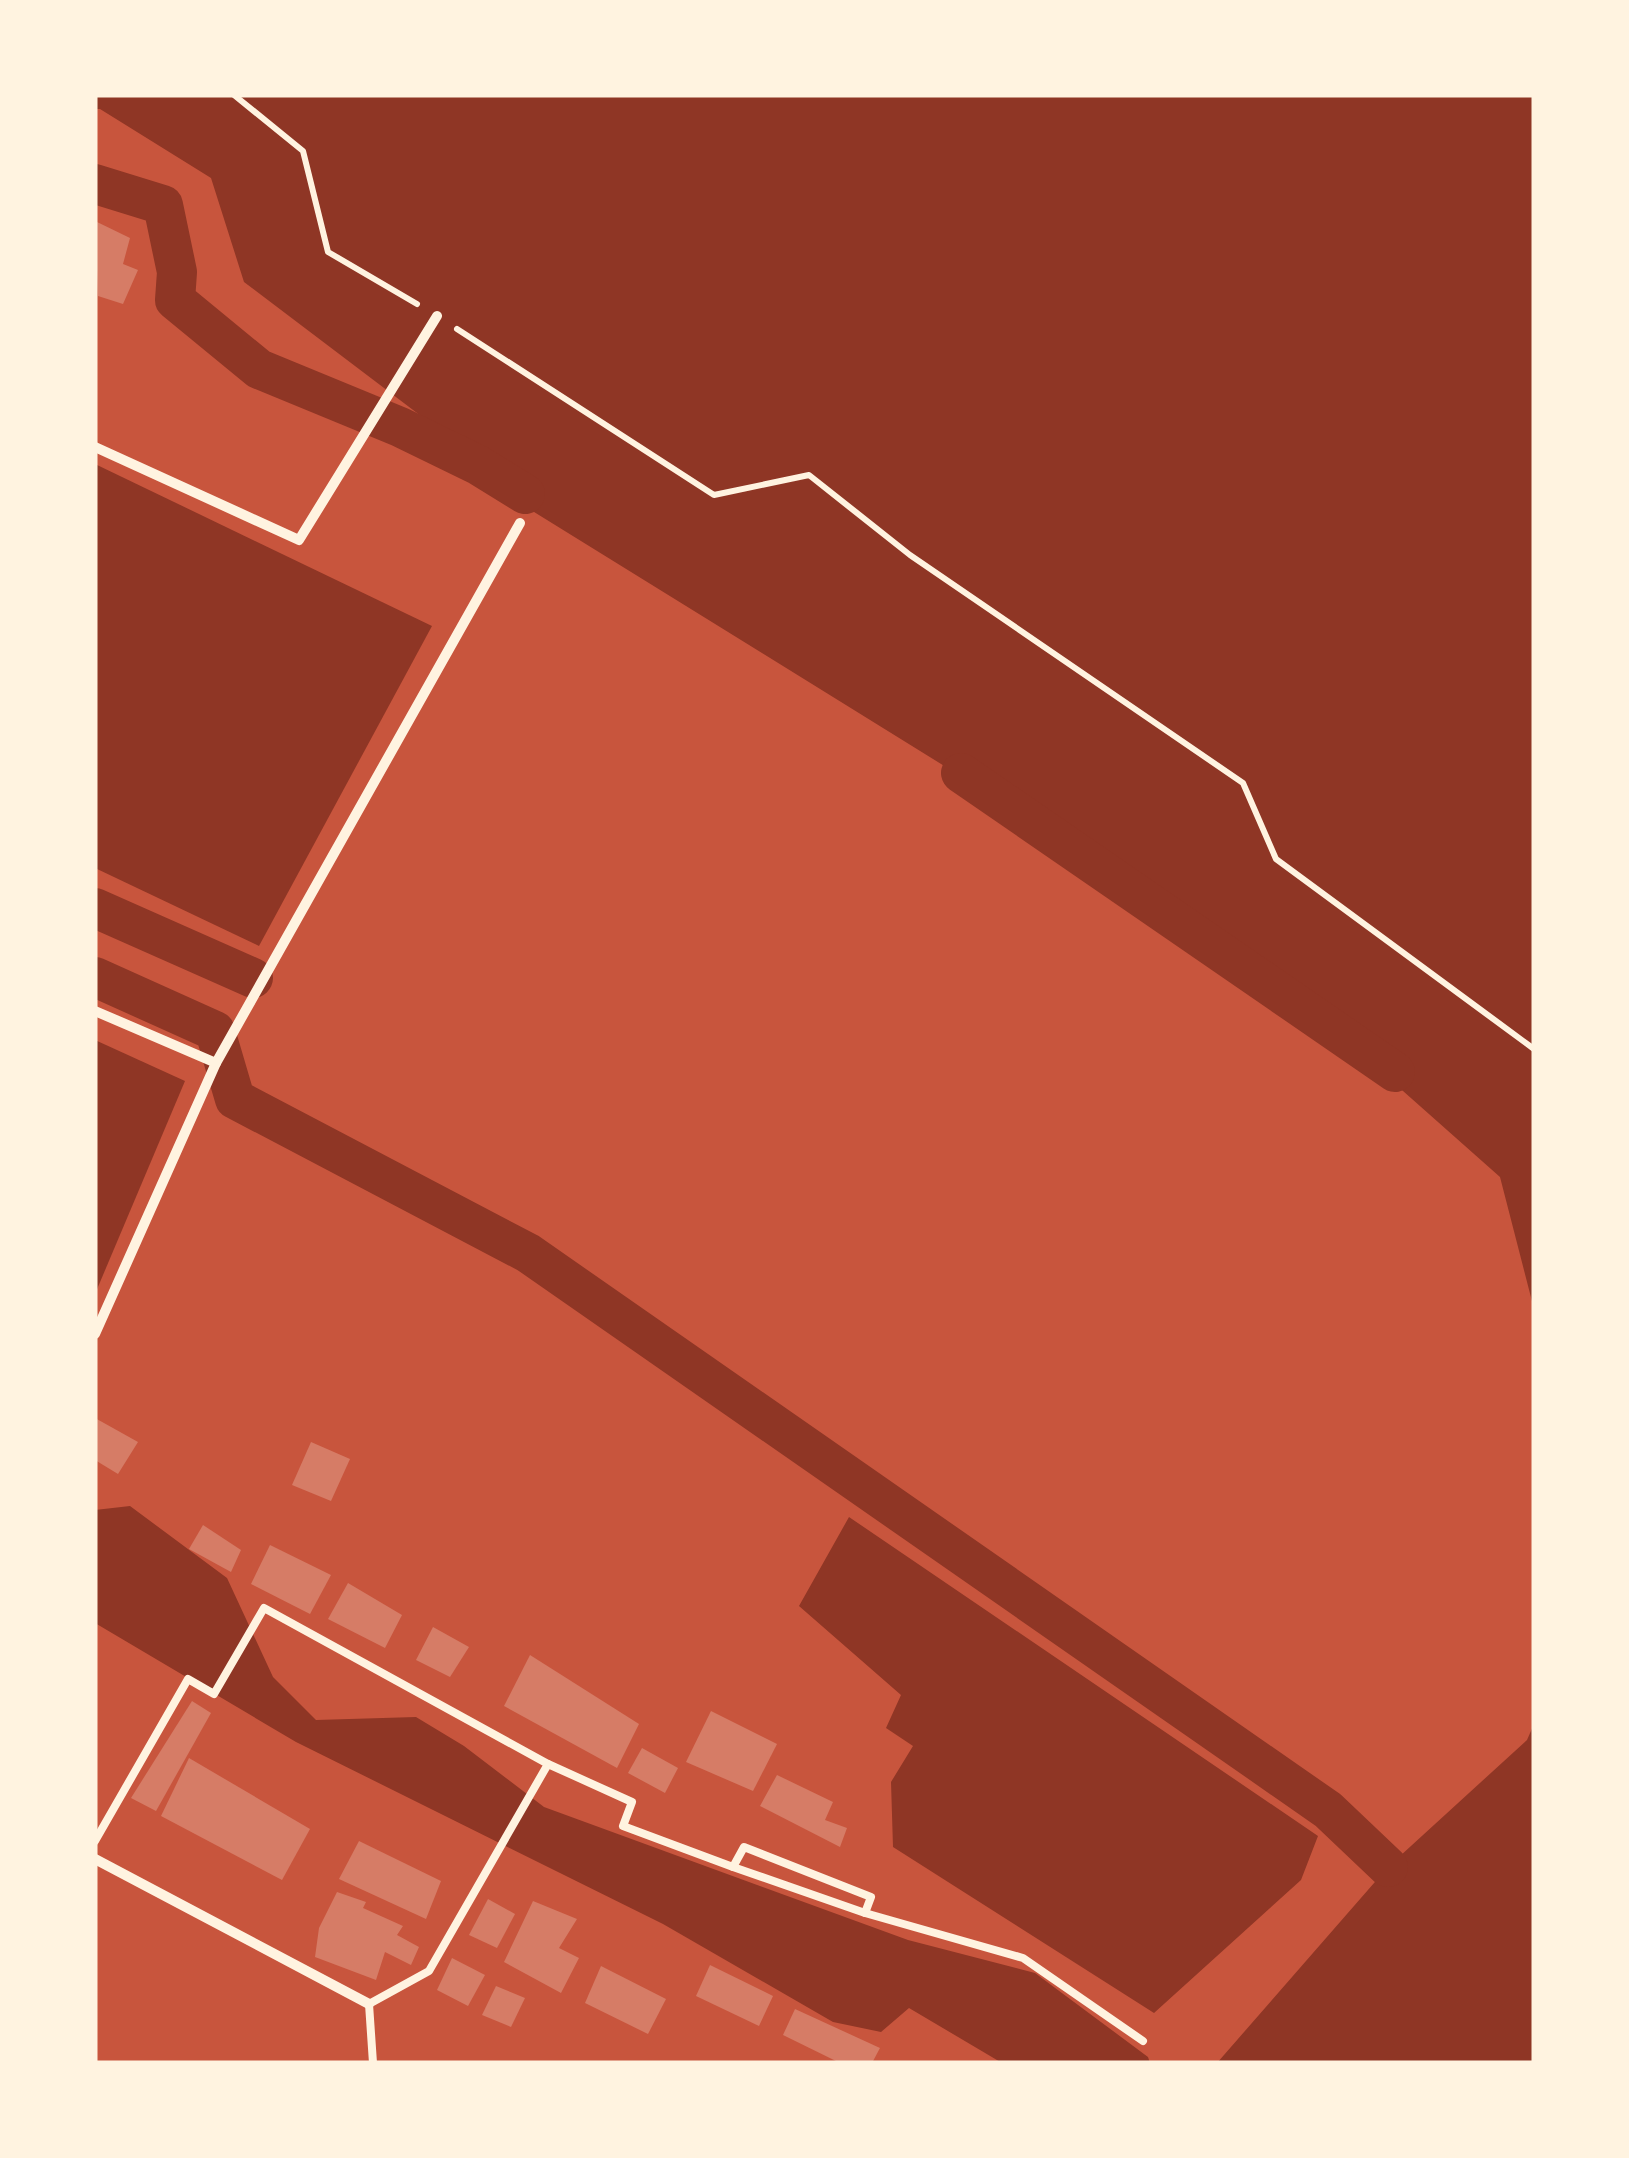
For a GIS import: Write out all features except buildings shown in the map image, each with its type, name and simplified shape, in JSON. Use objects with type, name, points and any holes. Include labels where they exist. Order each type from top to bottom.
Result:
[{"type":"street","points":[[95,447],[298,540],[437,316]]},
{"type":"street","points":[[95,1334],[216,1063],[520,523]]},
{"type":"street","points":[[95,1011],[216,1063]]},
{"type":"street","points":[[95,1859],[369,2004]]},
{"type":"lane","points":[[95,1841],[188,1679],[214,1694],[264,1608],[548,1764],[632,1802],[623,1826],[866,1913],[1023,1958],[1143,2041]]},
{"type":"lane","points":[[373,2063],[369,2004],[429,1970],[548,1764]]},
{"type":"lane","points":[[734,1867],[744,1847],[871,1897],[866,1913]]},
{"type":"path","points":[[240,97],[302,152],[328,252],[437,316],[714,495],[808,475],[910,554],[1243,782],[1276,859],[1534,1049]]},
{"type":"shaded area","points":[[95,95],[1534,95],[1534,1309],[1500,1177],[1350,1044],[1017,811],[526,507],[421,416],[244,282],[211,178],[95,109]]},
{"type":"shaded area","points":[[95,464],[432,626],[259,946],[95,868]]},
{"type":"shaded area","points":[[95,1040],[185,1081],[95,1294]]},
{"type":"shaded area","points":[[130,1506],[227,1578],[273,1677],[316,1720],[416,1717],[464,1746],[544,1807],[908,1940],[1035,1973],[1148,2057],[1150,2063],[1002,2063],[909,2008],[881,2032],[833,2022],[663,1924],[296,1742],[95,1623],[95,1510]]},
{"type":"shaded area","points":[[849,1517],[1318,1836],[1301,1880],[1154,2013],[893,1847],[891,1782],[913,1746],[886,1728],[901,1695],[799,1606]]},
{"type":"shaded area","points":[[1534,1724],[1534,2063],[1217,2063],[1388,1867],[1527,1740]]},
{"type":"waterway","points":[[95,184],[163,205],[177,272],[175,300],[259,369],[400,427],[478,465],[525,494]]},
{"type":"waterway","points":[[961,773],[1395,1072]]},
{"type":"waterway","points":[[95,908],[253,978]]},
{"type":"waterway","points":[[95,977],[215,1031],[235,1099],[528,1253],[1328,1810],[1388,1867]]}]
